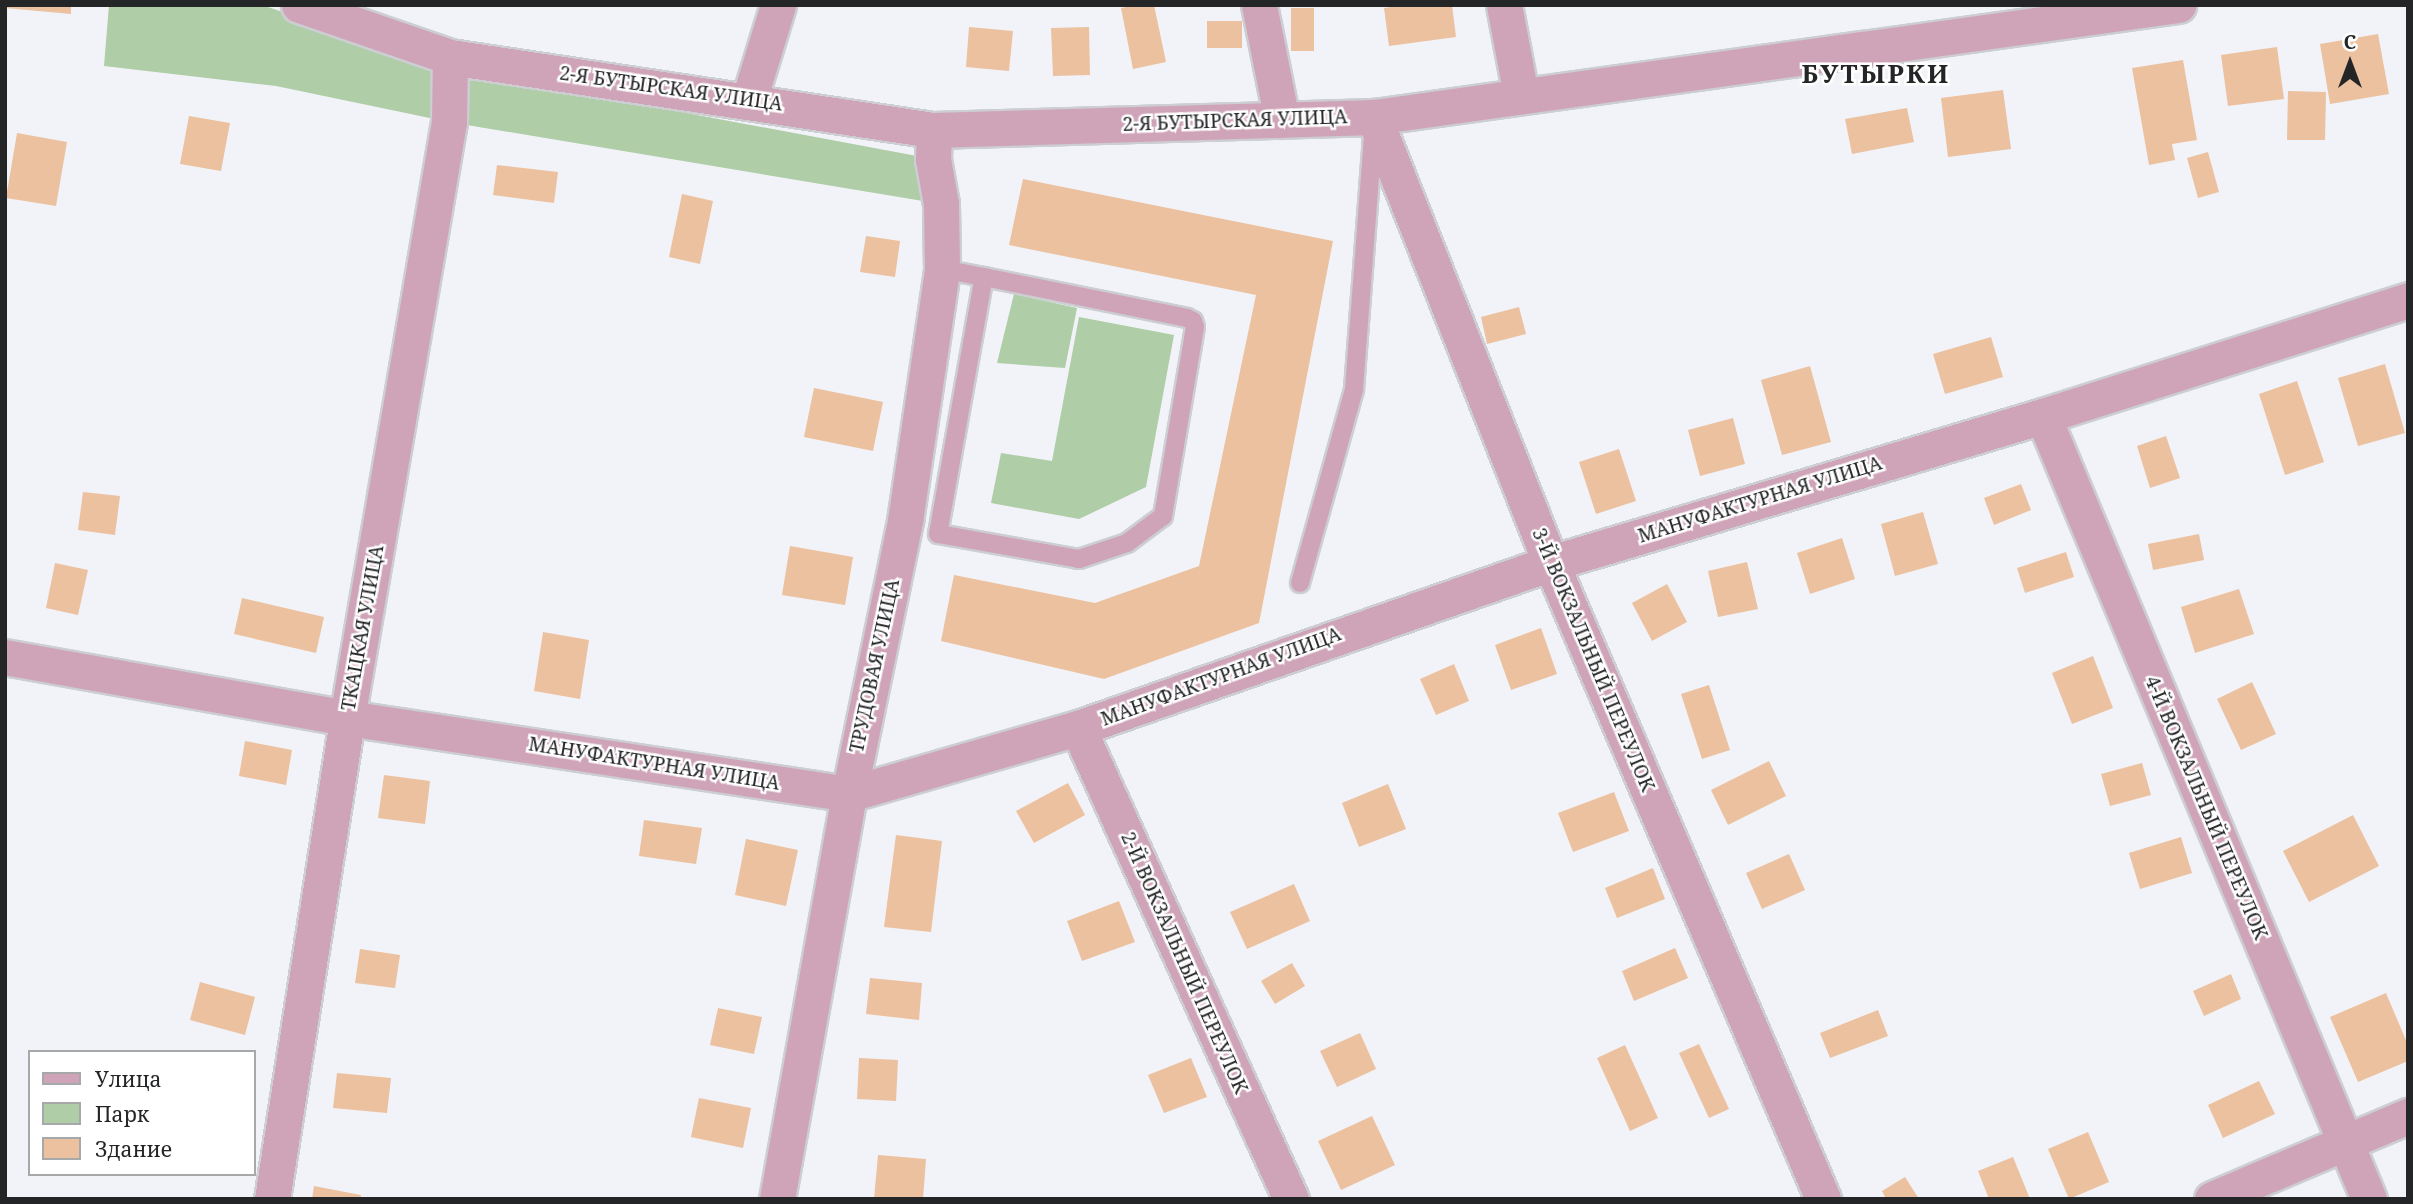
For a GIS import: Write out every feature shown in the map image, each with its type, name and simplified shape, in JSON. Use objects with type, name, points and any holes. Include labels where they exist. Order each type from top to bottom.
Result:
[{"type":"street","name":"2-Я БУТЫРСКАЯ УЛИЦА","points":[[299,5],[450,57],[934,130],[1374,117],[2123,9],[2178,5]]},
{"type":"street","points":[[749,100],[778,5]]},
{"type":"street","points":[[1259,5],[1282,120]]},
{"type":"street","points":[[1504,5],[1521,95]]},
{"type":"street","name":"ТКАЦКАЯ УЛИЦА","points":[[272,1199],[347,718],[449,122],[450,57]]},
{"type":"street","name":"3-Й ВОКЗАЛЬНЫЙ ПЕРЕУЛОК","points":[[1374,117],[1550,563],[1823,1199]]},
{"type":"street","name":"ТРУДОВАЯ УЛИЦА","points":[[777,1199],[849,794],[905,521],[942,269],[941,204],[933,159],[934,130]]},
{"type":"street","name":"МАНУФАКТУРНАЯ УЛИЦА","points":[[5,657],[347,718],[849,794],[1078,728],[1550,563],[2043,416],[2408,300]]},
{"type":"street","name":"4-Й ВОКЗАЛЬНЫЙ ПЕРЕУЛОК","points":[[2043,416],[2369,1199]]},
{"type":"street","name":"2-Й ВОКЗАЛЬНЫЙ ПЕРЕУЛОК","points":[[1078,728],[1291,1199]]},
{"type":"street","points":[[2212,1199],[2408,1116]]},
{"type":"lane","points":[[1300,583],[1354,389],[1374,117]]},
{"type":"lane","points":[[942,269],[984,277],[1193,321],[1195,327],[1163,516],[1127,543],[1079,559],[938,534],[984,277]]},
{"type":"green space","points":[[109,5],[262,5],[451,69],[933,159],[941,204],[449,122],[276,86],[104,66]]},
{"type":"green space","points":[[1014,294],[1077,308],[1065,368],[997,363]]},
{"type":"green space","points":[[1079,317],[1174,335],[1146,487],[1079,519],[991,503],[1001,453],[1052,461]]},
{"type":"building","points":[[5,5],[71,5],[71,14],[5,8]]},
{"type":"building","points":[[1154,5],[1166,62],[1133,69],[1121,8]]},
{"type":"building","points":[[1452,5],[1456,37],[1389,46],[1384,8]]},
{"type":"building","points":[[1291,8],[1314,8],[1314,51],[1291,51]]},
{"type":"building","points":[[1207,21],[1242,21],[1242,48],[1207,48]]},
{"type":"building","points":[[969,27],[1013,31],[1009,71],[966,67]]},
{"type":"building","points":[[1089,27],[1090,75],[1053,76],[1051,28]]},
{"type":"building","points":[[2378,34],[2389,94],[2330,104],[2320,44]]},
{"type":"building","points":[[2277,47],[2284,99],[2228,106],[2221,55]]},
{"type":"building","points":[[2183,60],[2197,140],[2172,144],[2175,160],[2149,165],[2132,68]]},
{"type":"building","points":[[2003,90],[2011,149],[1948,157],[1941,98]]},
{"type":"building","points":[[2288,91],[2326,92],[2325,140],[2287,140]]},
{"type":"building","points":[[1907,108],[1914,142],[1852,154],[1845,119]]},
{"type":"building","points":[[189,116],[230,123],[221,171],[180,164]]},
{"type":"building","points":[[17,133],[67,142],[56,206],[6,198]]},
{"type":"building","points":[[2208,152],[2219,192],[2198,198],[2187,158]]},
{"type":"building","points":[[497,165],[558,172],[554,203],[493,195]]},
{"type":"building","points":[[1023,179],[1333,241],[1259,623],[1104,679],[941,641],[954,575],[1095,603],[1199,566],[1256,295],[1009,245]]},
{"type":"building","points":[[682,194],[713,201],[700,264],[669,257]]},
{"type":"building","points":[[866,236],[900,241],[895,277],[860,272]]},
{"type":"building","points":[[1519,307],[1526,334],[1487,344],[1481,317]]},
{"type":"building","points":[[1991,337],[2003,377],[1945,394],[1933,354]]},
{"type":"building","points":[[2385,364],[2405,433],[2358,446],[2338,378]]},
{"type":"building","points":[[1810,366],[1831,442],[1782,455],[1761,380]]},
{"type":"building","points":[[2297,381],[2324,462],[2285,475],[2259,394]]},
{"type":"building","points":[[814,388],[883,402],[873,451],[804,437]]},
{"type":"building","points":[[1733,418],[1745,464],[1700,476],[1688,430]]},
{"type":"building","points":[[2166,436],[2180,478],[2150,488],[2137,446]]},
{"type":"building","points":[[1619,449],[1636,501],[1596,514],[1579,462]]},
{"type":"building","points":[[2021,484],[2031,510],[1994,525],[1984,498]]},
{"type":"building","points":[[83,492],[120,496],[115,535],[78,530]]},
{"type":"building","points":[[1923,512],[1938,564],[1895,576],[1881,524]]},
{"type":"building","points":[[2199,534],[2204,560],[2153,570],[2148,544]]},
{"type":"building","points":[[1842,538],[1855,579],[1810,594],[1797,553]]},
{"type":"building","points":[[790,546],[853,557],[845,605],[782,595]]},
{"type":"building","points":[[2066,552],[2074,577],[2025,593],[2017,568]]},
{"type":"building","points":[[1747,562],[1758,609],[1718,617],[1708,571]]},
{"type":"building","points":[[55,563],[88,570],[78,615],[46,608]]},
{"type":"building","points":[[1667,584],[1687,622],[1652,641],[1632,603]]},
{"type":"building","points":[[2239,589],[2254,634],[2195,653],[2181,607]]},
{"type":"building","points":[[242,598],[324,617],[316,653],[234,634]]},
{"type":"building","points":[[1541,628],[1557,674],[1511,690],[1495,645]]},
{"type":"building","points":[[543,632],[589,640],[580,699],[534,691]]},
{"type":"building","points":[[2093,656],[2113,708],[2072,724],[2052,673]]},
{"type":"building","points":[[1454,664],[1469,701],[1436,715],[1420,679]]},
{"type":"building","points":[[2252,682],[2276,734],[2241,750],[2217,699]]},
{"type":"building","points":[[1709,685],[1730,750],[1702,759],[1681,694]]},
{"type":"building","points":[[245,741],[292,750],[286,785],[239,776]]},
{"type":"building","points":[[1769,761],[1786,796],[1728,825],[1711,790]]},
{"type":"building","points":[[2142,763],[2151,795],[2110,806],[2101,774]]},
{"type":"building","points":[[384,775],[430,781],[425,824],[378,818]]},
{"type":"building","points":[[1068,783],[1085,815],[1034,843],[1016,811]]},
{"type":"building","points":[[1388,784],[1406,829],[1359,847],[1342,803]]},
{"type":"building","points":[[1614,792],[1629,831],[1573,852],[1558,813]]},
{"type":"building","points":[[2353,815],[2379,866],[2309,902],[2283,851]]},
{"type":"building","points":[[644,820],[702,828],[696,864],[639,856]]},
{"type":"building","points":[[896,835],[942,841],[931,932],[884,927]]},
{"type":"building","points":[[2181,837],[2192,873],[2140,889],[2129,853]]},
{"type":"building","points":[[746,839],[798,850],[786,906],[735,895]]},
{"type":"building","points":[[1789,854],[1805,890],[1762,909],[1746,873]]},
{"type":"building","points":[[1653,868],[1665,899],[1617,918],[1605,888]]},
{"type":"building","points":[[1294,884],[1310,921],[1247,949],[1230,912]]},
{"type":"building","points":[[1119,901],[1135,942],[1082,961],[1067,921]]},
{"type":"building","points":[[1675,948],[1688,978],[1634,1001],[1622,971]]},
{"type":"building","points":[[360,949],[400,955],[395,988],[355,983]]},
{"type":"building","points":[[1292,963],[1305,986],[1275,1004],[1261,981]]},
{"type":"building","points":[[2231,974],[2241,999],[2204,1016],[2193,991]]},
{"type":"building","points":[[870,978],[922,983],[919,1020],[866,1014]]},
{"type":"building","points":[[200,982],[255,997],[245,1035],[190,1020]]},
{"type":"building","points":[[2386,993],[2408,1045],[2408,1061],[2358,1082],[2330,1017]]},
{"type":"building","points":[[718,1008],[762,1017],[754,1054],[710,1045]]},
{"type":"building","points":[[1878,1010],[1888,1036],[1830,1058],[1820,1033]]},
{"type":"building","points":[[1360,1033],[1376,1069],[1337,1087],[1320,1051]]},
{"type":"building","points":[[1699,1044],[1729,1109],[1709,1118],[1679,1053]]},
{"type":"building","points":[[1625,1045],[1658,1118],[1630,1131],[1597,1058]]},
{"type":"building","points":[[859,1058],[898,1060],[896,1101],[857,1099]]},
{"type":"building","points":[[1191,1058],[1207,1097],[1164,1113],[1148,1075]]},
{"type":"building","points":[[337,1073],[391,1078],[387,1113],[333,1108]]},
{"type":"building","points":[[2259,1081],[2275,1114],[2223,1138],[2208,1105]]},
{"type":"building","points":[[699,1098],[751,1108],[743,1148],[691,1137]]},
{"type":"building","points":[[1372,1116],[1395,1165],[1341,1190],[1318,1141]]},
{"type":"building","points":[[2088,1132],[2109,1182],[2069,1199],[2048,1149]]},
{"type":"building","points":[[878,1155],[926,1159],[923,1199],[874,1199]]},
{"type":"building","points":[[2013,1157],[2030,1199],[1989,1199],[1978,1171]]},
{"type":"building","points":[[1905,1177],[1919,1199],[1886,1199],[1882,1191]]},
{"type":"building","points":[[314,1186],[361,1195],[360,1199],[312,1199]]},
{"type":"district","name":"БУТЫРКИ","points":[[1876,74]]}]
